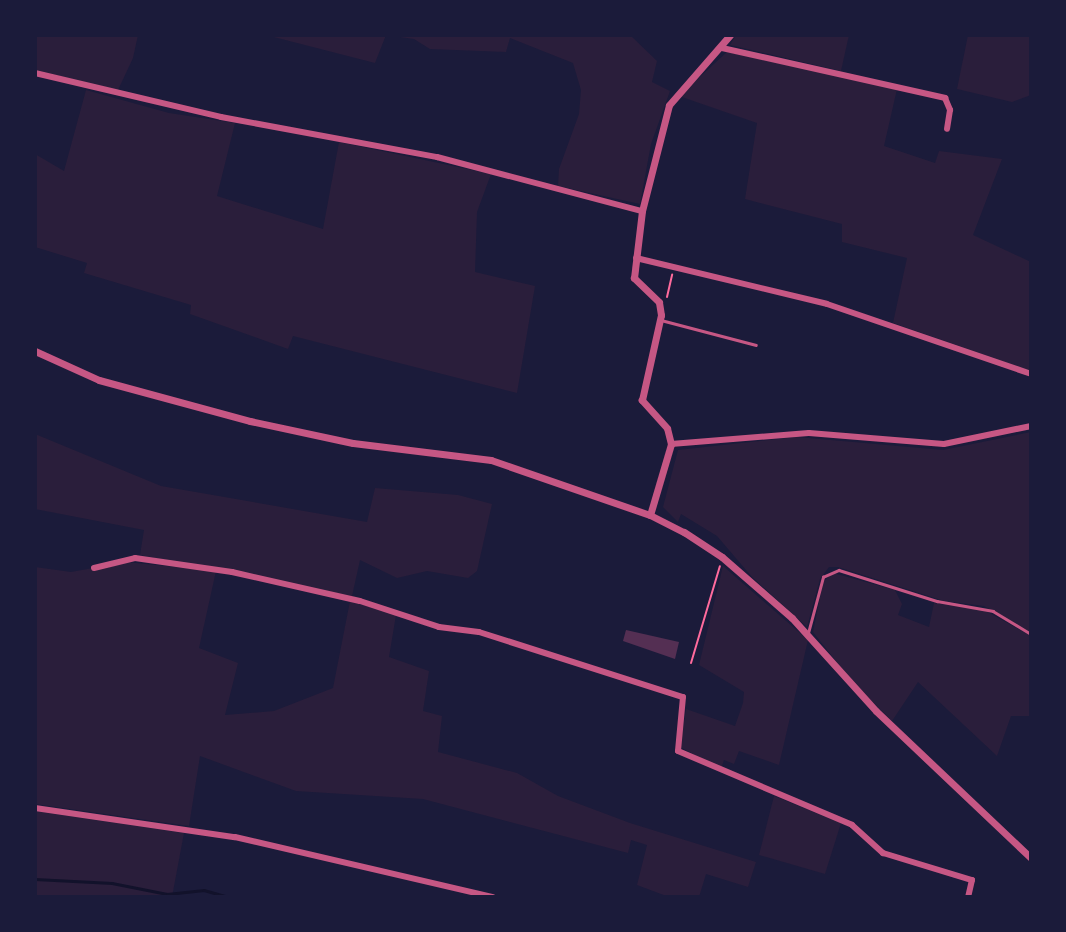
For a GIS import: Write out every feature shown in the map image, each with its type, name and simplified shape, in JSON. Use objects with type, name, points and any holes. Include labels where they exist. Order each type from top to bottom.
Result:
[{"type":"street","points":[[650,515],[671,443],[667,428],[642,400],[661,310],[656,299],[635,282],[642,211],[659,132],[669,105],[722,48],[730,35]]},
{"type":"street","points":[[722,48],[945,98],[950,110],[947,129]]},
{"type":"street","points":[[35,73],[221,117],[438,157],[642,211]]},
{"type":"street","points":[[636,258],[827,304],[1031,374]]},
{"type":"street","points":[[35,351],[99,380],[173,402],[353,443],[491,460],[650,515],[722,557],[808,633],[876,711],[1031,858]]},
{"type":"street","points":[[671,443],[809,433],[944,444],[1031,426]]},
{"type":"street","points":[[94,568],[135,558],[232,572],[360,601],[439,627],[479,632],[683,697],[675,746],[680,753],[852,825],[883,853],[972,880],[968,897]]},
{"type":"street","points":[[35,808],[235,837],[493,897]]},
{"type":"lane","points":[[660,320],[756,345]]},
{"type":"lane","points":[[808,633],[823,577],[839,570],[937,601],[993,611],[1031,634]]},
{"type":"path","points":[[661,310],[674,265]]},
{"type":"path","points":[[691,663],[722,557]]},
{"type":"shaded area","points":[[35,35],[138,35],[133,58],[118,90],[35,70]]},
{"type":"shaded area","points":[[266,35],[386,35],[375,63]]},
{"type":"shaded area","points":[[386,35],[630,35],[657,61],[652,82],[670,91],[651,144],[640,204],[558,186],[559,169],[579,114],[581,90],[573,63],[510,38],[506,52],[430,49],[414,39]]},
{"type":"shaded area","points":[[736,35],[849,35],[841,71],[730,45]]},
{"type":"shaded area","points":[[968,35],[1031,35],[1031,95],[1012,102],[957,89]]},
{"type":"shaded area","points":[[727,52],[897,89],[884,146],[935,163],[939,151],[1002,159],[973,235],[1031,262],[1031,371],[893,323],[907,258],[842,242],[842,224],[745,199],[757,123],[679,96]]},
{"type":"shaded area","points":[[86,90],[169,113],[235,123],[217,196],[323,229],[339,142],[491,174],[477,212],[475,272],[535,286],[517,393],[293,336],[288,349],[190,314],[191,305],[84,273],[87,263],[35,247],[35,154],[64,171]]},
{"type":"shaded area","points":[[1031,432],[1031,633],[984,606],[944,601],[838,567],[829,567],[820,579],[807,627],[752,577],[717,536],[681,514],[678,522],[663,507],[678,450],[797,437],[943,450]]},
{"type":"shaded area","points":[[35,434],[161,486],[367,522],[375,488],[458,495],[492,504],[477,571],[468,578],[427,571],[397,578],[360,560],[352,596],[140,555],[144,530],[35,509]]},
{"type":"shaded area","points":[[126,562],[216,571],[199,648],[238,663],[225,715],[274,711],[333,688],[350,601],[396,615],[389,657],[429,671],[423,711],[442,716],[438,752],[517,773],[558,796],[630,823],[756,862],[748,887],[706,874],[699,897],[669,897],[637,885],[647,845],[631,840],[628,853],[423,799],[296,791],[200,756],[189,826],[35,804],[35,567],[71,572]]},
{"type":"shaded area","points":[[723,566],[808,640],[779,765],[739,751],[734,764],[724,760],[721,769],[680,747],[686,709],[735,726],[743,703],[744,692],[699,665]]},
{"type":"shaded area","points":[[833,573],[895,590],[902,604],[898,615],[929,627],[934,603],[984,610],[1031,636],[1031,716],[1011,716],[997,756],[918,682],[892,721],[854,684],[813,632],[823,582]]},
{"type":"shaded area","points":[[774,796],[841,823],[825,874],[759,855]]},
{"type":"shaded area","points":[[35,811],[184,833],[172,897],[35,897]]},
{"type":"building","points":[[626,630],[679,642],[675,659],[623,641]]},
{"type":"waterway","points":[[35,879],[112,883],[167,894],[204,890],[228,897]]},
{"type":"waterway","points":[[246,897],[264,897]]}]
